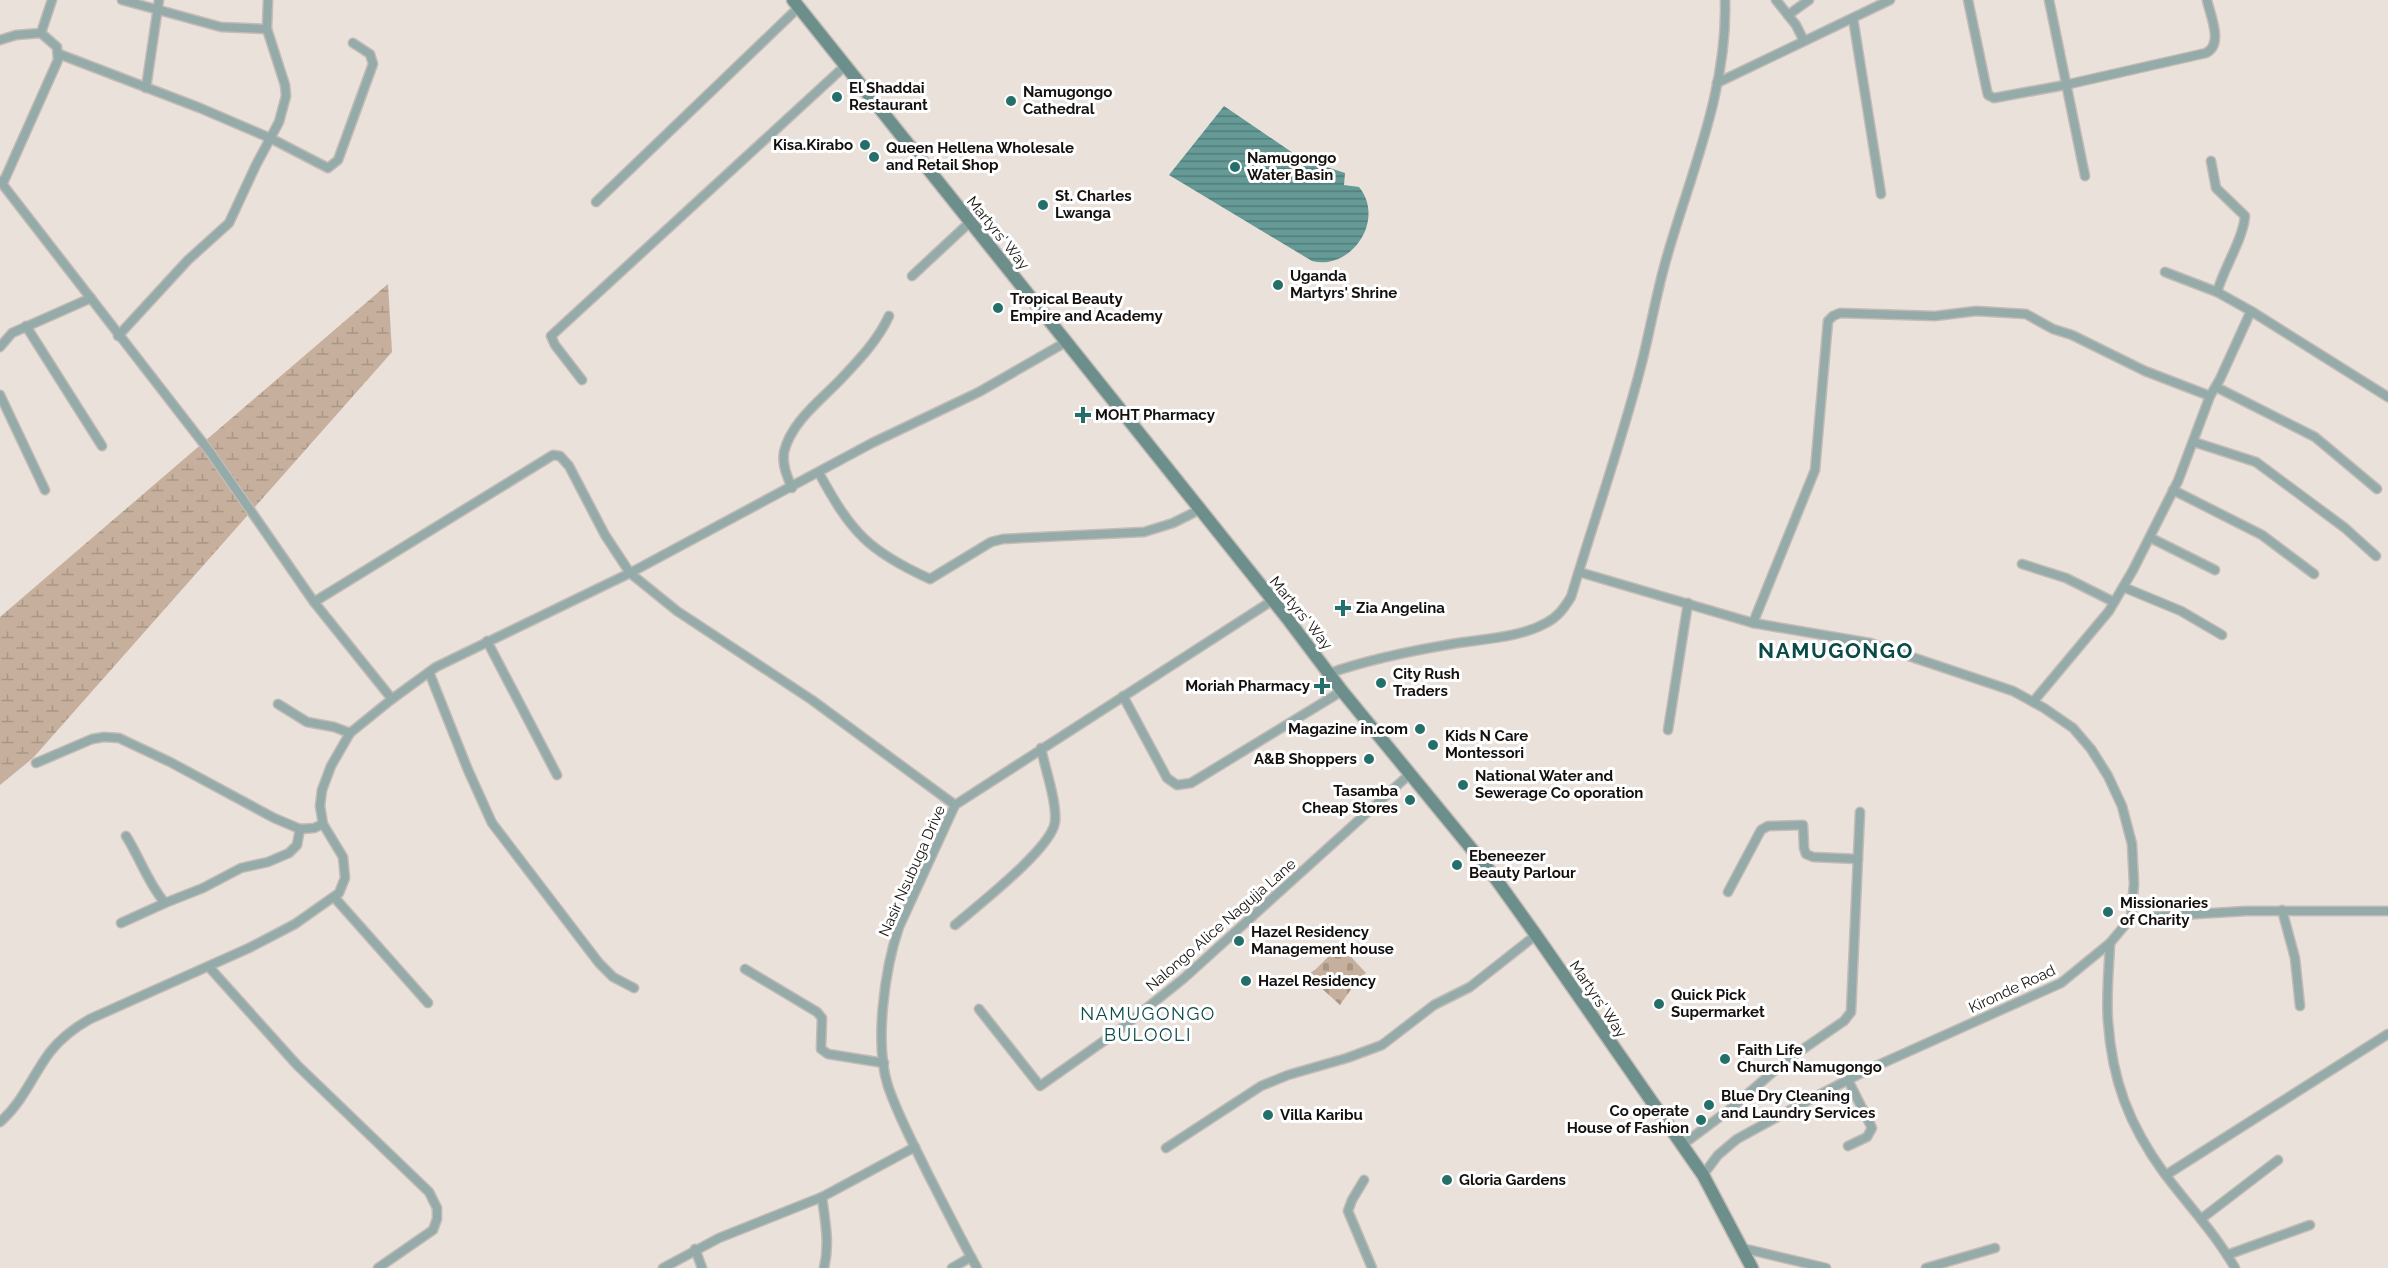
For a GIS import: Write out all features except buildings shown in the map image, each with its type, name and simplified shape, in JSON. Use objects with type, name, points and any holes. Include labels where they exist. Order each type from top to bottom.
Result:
[{"type":"main road","name":"Martyrs' Way","points":[[796,4],[1273,600],[1342,690],[1493,875],[1703,1175],[1752,1268]]},
{"type":"street","points":[[41,33],[52,0]]},
{"type":"street","points":[[122,0],[220,27],[267,29]]},
{"type":"street","points":[[146,88],[159,0]]},
{"type":"street","points":[[118,336],[188,260],[229,223],[279,122],[286,96],[285,85],[267,29],[268,0]]},
{"type":"street","points":[[1330,673],[1371,659],[1402,652],[1523,632],[1537,628],[1558,616],[1564,609],[1571,597],[1579,572],[1640,368],[1666,261],[1707,130],[1724,37],[1725,0]]},
{"type":"street","points":[[1776,0],[1804,41]]},
{"type":"street","points":[[1788,15],[1809,0]]},
{"type":"street","points":[[1717,82],[1890,0]]},
{"type":"street","points":[[1968,0],[1990,98],[2147,68],[2211,51],[2216,43],[2207,0]]},
{"type":"street","points":[[2049,0],[2085,176]]},
{"type":"street","points":[[596,202],[796,4]]},
{"type":"street","points":[[1852,18],[1881,194]]},
{"type":"street","points":[[0,40],[16,34],[41,33],[57,47],[59,54],[1,182],[210,452],[314,602],[392,699]]},
{"type":"street","points":[[59,54],[200,108],[270,138],[328,168],[335,165],[338,160],[373,64],[370,54],[352,44]]},
{"type":"street","points":[[582,380],[555,345],[551,336],[846,65]]},
{"type":"street","points":[[2211,161],[2216,188],[2245,216],[2244,228],[2222,275],[2217,292]]},
{"type":"street","points":[[912,276],[970,222]]},
{"type":"street","points":[[2165,272],[2217,292],[2251,311],[2388,397]]},
{"type":"street","points":[[0,347],[12,333],[91,298]]},
{"type":"street","points":[[1753,623],[1815,470],[1828,321],[1833,316],[1840,313],[1935,316],[1976,311],[2026,314],[2052,329],[2072,335],[2145,371],[2210,396]]},
{"type":"street","points":[[2033,702],[2114,602],[2151,538],[2194,442],[2210,396],[2251,311]]},
{"type":"street","points":[[792,488],[783,464],[784,451],[792,434],[815,403],[840,380],[880,334],[889,316]]},
{"type":"street","points":[[26,326],[102,446]]},
{"type":"street","points":[[0,1122],[21,1099],[49,1053],[72,1030],[90,1019],[209,968],[295,924],[334,897],[344,884],[345,869],[343,857],[323,824],[320,806],[322,790],[331,766],[351,733],[392,699],[429,672],[487,641],[630,573],[872,443],[979,392],[1066,342]]},
{"type":"street","points":[[2216,387],[2314,437],[2378,489]]},
{"type":"street","points":[[0,395],[45,490]]},
{"type":"street","points":[[2194,442],[2256,462],[2345,528],[2376,556]]},
{"type":"street","points":[[314,602],[557,455],[564,458],[569,466],[605,535],[630,573],[677,611],[812,700],[955,805]]},
{"type":"street","points":[[819,473],[838,507],[860,536],[897,564],[930,579],[991,542],[1003,538],[1144,532],[1173,523],[1199,510]]},
{"type":"street","points":[[2174,490],[2262,535],[2314,574]]},
{"type":"street","points":[[2151,538],[2216,570]]},
{"type":"street","points":[[2022,564],[2074,582],[2114,602]]},
{"type":"street","points":[[1579,572],[1753,623],[1870,643],[1935,666],[1973,676],[2033,702],[2073,728],[2091,749],[2108,776],[2122,806],[2132,844],[2134,884],[2131,918],[2282,910],[2388,911]]},
{"type":"street","points":[[2123,586],[2181,610],[2222,635]]},
{"type":"street","name":"Nasir Nsubuga Drive","points":[[977,1268],[915,1147],[887,1085],[884,1063],[883,1005],[893,944],[955,805],[1273,600]]},
{"type":"street","points":[[1668,730],[1688,603]]},
{"type":"street","points":[[487,641],[557,775]]},
{"type":"street","points":[[429,672],[492,823],[599,963],[613,976],[634,988]]},
{"type":"street","points":[[1123,696],[1167,778],[1181,785],[1191,783],[1219,767],[1342,690]]},
{"type":"street","points":[[278,704],[307,722],[351,733]]},
{"type":"street","points":[[36,764],[92,740],[104,737],[118,738],[300,829],[314,828],[323,824]]},
{"type":"street","points":[[955,925],[1010,877],[1048,838],[1054,827],[1054,812],[1041,748]]},
{"type":"street","name":"Nalongo Alice Nagujja Lane","points":[[979,1009],[1040,1086],[1118,1032],[1183,979],[1411,773]]},
{"type":"street","points":[[1682,1145],[1729,1110],[1786,1060],[1849,1017],[1853,1007],[1860,812]]},
{"type":"street","points":[[1728,892],[1761,830],[1768,826],[1803,825],[1805,851],[1813,857],[1858,859]]},
{"type":"street","points":[[120,923],[203,888],[241,868],[289,854],[297,845],[300,829]]},
{"type":"street","points":[[126,836],[156,892],[165,903]]},
{"type":"street","points":[[334,897],[428,1003]]},
{"type":"street","points":[[2282,910],[2295,958],[2300,1006]]},
{"type":"street","name":"Kironde Road","points":[[1703,1175],[1718,1155],[1737,1139],[1848,1080],[2061,983],[2110,943],[2131,918]]},
{"type":"street","points":[[1166,1148],[1261,1086],[1382,1045],[1434,1005],[1470,987],[1536,935]]},
{"type":"street","points":[[2110,943],[2108,1020],[2114,1068],[2126,1109],[2142,1141],[2235,1268]]},
{"type":"street","points":[[209,968],[297,1065],[429,1192],[437,1208],[437,1219],[433,1230],[378,1268]]},
{"type":"street","points":[[745,969],[817,1012],[822,1018],[821,1049],[828,1054],[884,1063]]},
{"type":"street","points":[[2166,1175],[2388,1034]]},
{"type":"street","points":[[1848,1080],[1872,1128],[1867,1137],[1848,1146]]},
{"type":"street","points":[[663,1268],[695,1249],[822,1197],[915,1147]]},
{"type":"street","points":[[2201,1219],[2278,1160]]},
{"type":"street","points":[[1364,1180],[1348,1211],[1372,1268]]},
{"type":"street","points":[[822,1197],[827,1236],[827,1256],[824,1268]]},
{"type":"street","points":[[2227,1255],[2310,1225]]},
{"type":"street","points":[[1742,1248],[1826,1268]]},
{"type":"street","points":[[1926,1268],[1995,1248]]},
{"type":"street","points":[[695,1249],[702,1268]]},
{"type":"street","points":[[952,1268],[970,1257]]},
{"type":"green space","points":[[388,284],[392,352],[33,758],[0,785],[0,617]]},
{"type":"green space","points":[[1340,945],[1366,973],[1359,978],[1340,1005],[1307,975]]},
{"type":"water","points":[[1224,106],[1312,166],[1314,163],[1345,173],[1344,185],[1359,187],[1366,200],[1369,214],[1366,228],[1351,251],[1340,258],[1326,262],[1312,261],[1169,175]]},
{"type":"place","name":"El Shaddai Restaurant","points":[[837,97]]},
{"type":"place","name":"Namugongo Cathedral","points":[[1011,101]]},
{"type":"place","name":"Kisa.Kirabo","points":[[865,145]]},
{"type":"place","name":"Queen Hellena Wholesale and Retail Shop","points":[[874,157]]},
{"type":"place","name":"Namugongo Water Basin","points":[[1235,167]]},
{"type":"place","name":"St. Charles Lwanga","points":[[1043,205]]},
{"type":"place","name":"Uganda Martyrs' Shrine","points":[[1278,285]]},
{"type":"place","name":"Tropical Beauty Empire and Academy","points":[[998,308]]},
{"type":"place","name":"MOHT Pharmacy","points":[[1083,415]]},
{"type":"place","name":"Zia Angelina","points":[[1343,608]]},
{"type":"place","name":"City Rush Traders","points":[[1381,683]]},
{"type":"place","name":"Moriah Pharmacy","points":[[1322,686]]},
{"type":"place","name":"Magazine in.com","points":[[1420,729]]},
{"type":"place","name":"Kids N Care Montessori","points":[[1433,745]]},
{"type":"place","name":"A&B Shoppers","points":[[1369,759]]},
{"type":"place","name":"National Water and Sewerage Co oporation","points":[[1463,785]]},
{"type":"place","name":"Tasamba Cheap Stores","points":[[1410,800]]},
{"type":"place","name":"Ebeneezer Beauty Parlour","points":[[1457,865]]},
{"type":"place","name":"Missionaries of Charity","points":[[2108,912]]},
{"type":"place","name":"Hazel Residency Management house","points":[[1239,941]]},
{"type":"place","name":"Hazel Residency","points":[[1246,981]]},
{"type":"place","name":"Quick Pick Supermarket","points":[[1659,1004]]},
{"type":"place","name":"Faith Life Church Namugongo","points":[[1725,1059]]},
{"type":"place","name":"Blue Dry Cleaning and Laundry Services","points":[[1709,1105]]},
{"type":"place","name":"Villa Karibu","points":[[1268,1115]]},
{"type":"place","name":"Co operate House of Fashion","points":[[1701,1120]]},
{"type":"place","name":"Gloria Gardens","points":[[1447,1180]]},
{"type":"district","name":"NAMUGONGO","points":[[1836,650]]},
{"type":"district","name":"NAMUGONGO BULOOLI","points":[[1148,1023]]}]
